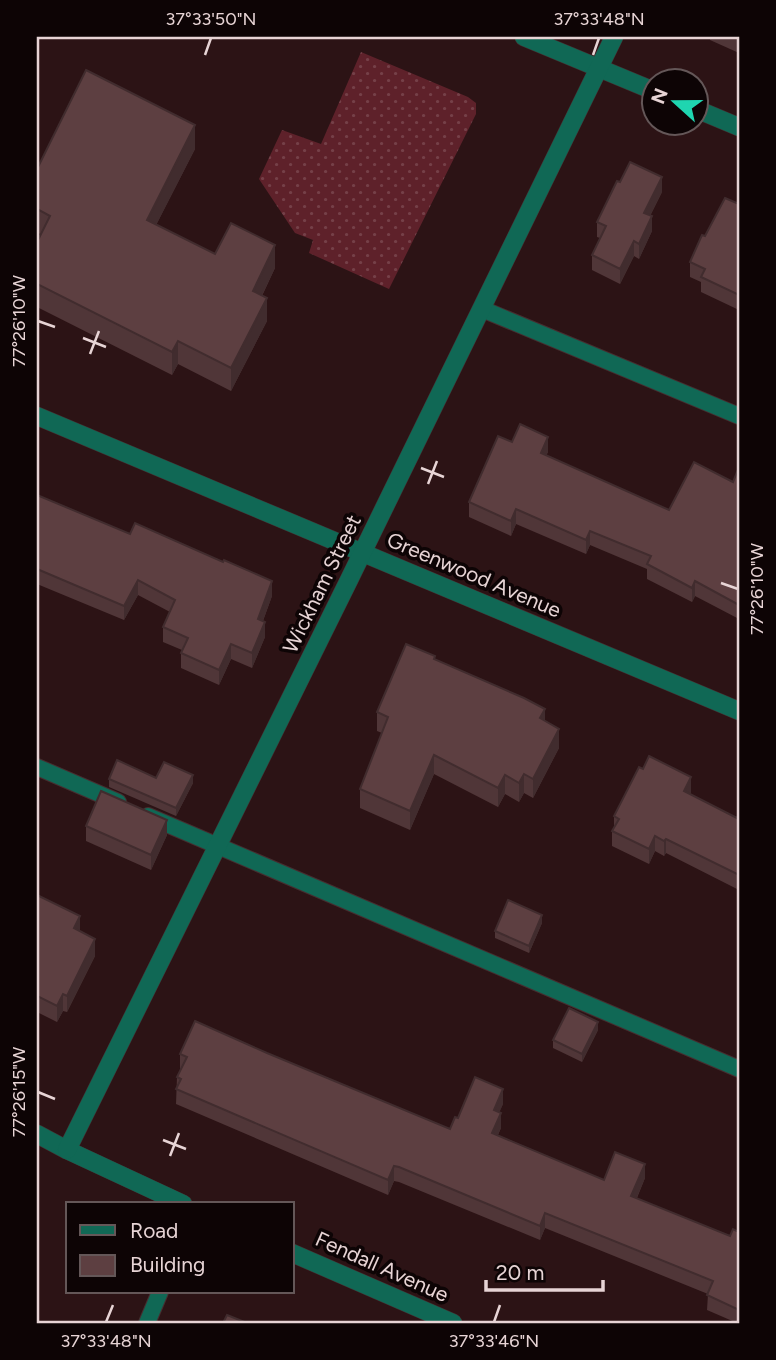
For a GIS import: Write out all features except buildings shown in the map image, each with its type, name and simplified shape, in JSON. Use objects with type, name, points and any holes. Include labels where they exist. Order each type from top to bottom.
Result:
[{"type":"street","points":[[524,37],[640,85]]},
{"type":"street","name":"Wickham Street","points":[[67,1150],[614,37]]},
{"type":"street","points":[[710,115],[739,127]]},
{"type":"street","name":"Greenwood Avenue","points":[[37,416],[739,711]]},
{"type":"street","points":[[37,1134],[179,1202]]},
{"type":"street","name":"Fendall Avenue","points":[[294,1253],[453,1323]]},
{"type":"lane","points":[[481,309],[739,416]]},
{"type":"lane","points":[[37,767],[739,1069]]},
{"type":"lane","points":[[147,1323],[159,1294]]},
{"type":"shaded area","points":[[361,52],[468,97],[476,103],[476,114],[389,289],[309,253],[313,240],[295,233],[259,179],[282,130],[321,144]]}]
